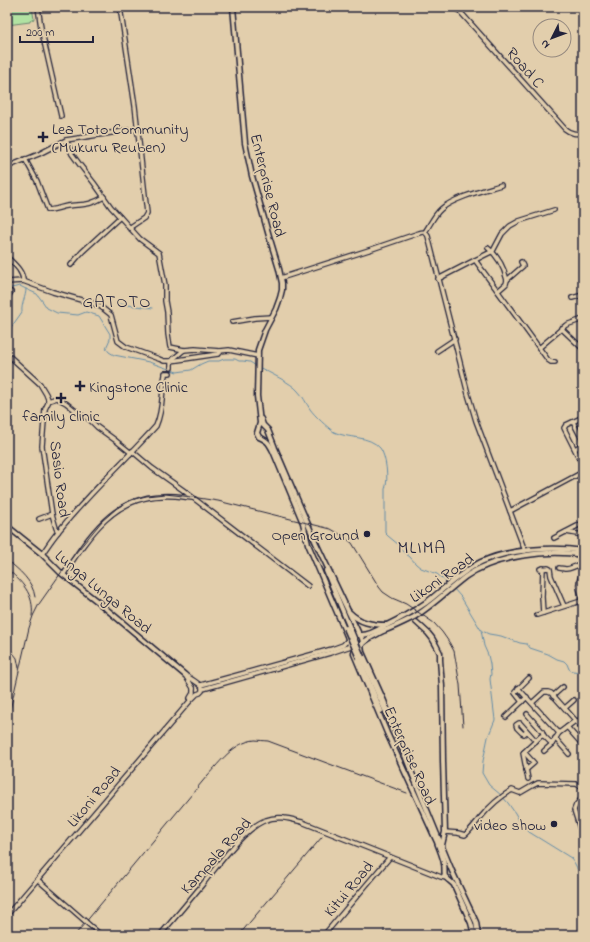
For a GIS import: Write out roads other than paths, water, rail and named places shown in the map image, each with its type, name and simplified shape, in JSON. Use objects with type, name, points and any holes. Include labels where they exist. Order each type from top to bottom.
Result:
[{"type":"main road","name":"Enterprise Road","points":[[233,7],[245,144],[252,176],[279,269],[282,290],[276,309],[271,316],[258,350],[257,396],[260,416]]},
{"type":"main road","points":[[260,416],[265,427],[268,429],[316,543],[345,607],[362,638],[362,645],[359,647],[352,647],[350,645],[308,544],[303,523],[269,443],[257,435],[260,416]]},
{"type":"main road","points":[[259,428],[265,427]]},
{"type":"main road","points":[[263,438],[267,437],[269,433]]},
{"type":"main road","name":"Lunga Lunga Road","points":[[7,526],[185,675]]},
{"type":"main road","points":[[316,543],[319,554],[384,710],[390,724],[395,730]]},
{"type":"main road","points":[[308,544],[316,555],[387,725],[387,732]]},
{"type":"main road","name":"Likoni Road","points":[[359,634],[366,637],[410,619],[447,592],[453,584],[470,568],[500,555],[553,549],[583,551]]},
{"type":"main road","name":"Likoni Road","points":[[362,645],[366,637],[404,617],[427,602],[443,589],[483,567],[516,557],[554,553],[583,555]]},
{"type":"main road","points":[[345,607],[353,615],[365,623],[375,625],[390,624]]},
{"type":"main road","points":[[412,612],[416,622]]},
{"type":"main road","points":[[404,617],[416,622]]},
{"type":"main road","name":"Enterprise Road","points":[[416,622],[431,636],[440,653],[445,832],[442,845]]},
{"type":"main road","points":[[348,640],[352,634],[359,634]]},
{"type":"main road","name":"Enterprise Road","points":[[362,645],[362,652],[384,701],[408,766],[453,873],[476,922],[478,935]]},
{"type":"main road","name":"Enterprise Road","points":[[352,647],[387,732],[437,842],[444,863],[446,877],[453,882],[457,890],[471,923],[474,935]]},
{"type":"main road","points":[[445,872],[449,870],[453,873],[452,878],[448,878]]},
{"type":"street","points":[[38,7],[40,28],[61,116]]},
{"type":"street","points":[[120,7],[135,106],[146,213],[144,218],[129,228]]},
{"type":"street","name":"Road C","points":[[456,7],[565,129],[575,134],[583,133]]},
{"type":"street","points":[[7,167],[39,154],[66,140],[137,129]]},
{"type":"street","points":[[66,140],[72,154],[111,208],[140,239],[159,253],[165,285],[170,346],[172,348],[184,350],[229,350],[258,356]]},
{"type":"street","points":[[25,159],[37,181],[48,210],[73,205],[90,204],[104,197]]},
{"type":"street","points":[[281,278],[425,232],[444,206],[501,185]]},
{"type":"street","points":[[438,279],[493,251],[502,234],[510,226],[519,221],[554,210]]},
{"type":"street","points":[[71,265],[82,252],[120,217]]},
{"type":"street","points":[[425,232],[428,236],[476,421],[525,551]]},
{"type":"street","points":[[488,248],[493,251],[501,264],[507,280]]},
{"type":"street","points":[[7,257],[21,271],[23,281]]},
{"type":"street","points":[[475,260],[548,360],[554,362]]},
{"type":"street","points":[[498,291],[506,284],[507,280],[523,266],[521,262]]},
{"type":"street","points":[[7,282],[23,281],[102,307],[111,315],[118,341],[121,344],[164,361],[218,354],[220,351]]},
{"type":"street","points":[[7,298],[11,292]]},
{"type":"street","points":[[572,298],[583,296]]},
{"type":"street","points":[[232,322],[271,316]]},
{"type":"street","points":[[539,348],[567,324],[583,319]]},
{"type":"street","points":[[561,328],[583,349]]},
{"type":"street","points":[[438,351],[455,340]]},
{"type":"street","points":[[171,368],[173,358],[184,350]]},
{"type":"street","points":[[7,354],[40,384],[48,401],[57,398],[89,419],[131,453],[308,586]]},
{"type":"street","points":[[42,554],[58,532],[81,506],[156,426],[163,401],[164,375],[165,373],[170,373]]},
{"type":"street","name":"Sasio Road","points":[[48,401],[45,409],[42,446],[52,514],[58,532]]},
{"type":"street","points":[[580,460],[564,428],[565,426],[583,417]]},
{"type":"street","points":[[573,422],[583,440]]},
{"type":"street","points":[[574,449],[583,444]]},
{"type":"street","points":[[510,511],[583,472]]},
{"type":"street","points":[[64,574],[100,524],[119,509],[140,499],[149,497],[173,496],[194,499]]},
{"type":"street","points":[[40,519],[52,514]]},
{"type":"street","points":[[554,538],[583,523]]},
{"type":"street","points":[[566,532],[583,535]]},
{"type":"street","points":[[559,568],[567,568],[578,565],[583,567]]},
{"type":"street","points":[[543,613],[541,569],[550,569],[564,606]]},
{"type":"street","points":[[537,615],[581,601],[582,598],[579,588],[583,572]]},
{"type":"street","points":[[579,588],[583,585]]},
{"type":"street","points":[[200,686],[332,649],[343,645],[348,640]]},
{"type":"street","points":[[200,686],[315,658],[352,647]]},
{"type":"street","name":"Lunga Lunga Road","points":[[185,675],[200,686]]},
{"type":"street","name":"Lunga Lunga Road","points":[[185,675],[193,689]]},
{"type":"street","points":[[522,702],[515,691],[529,678]]},
{"type":"street","name":"Likoni Road","points":[[195,685],[200,686],[201,692],[190,701],[7,915],[84,824],[184,706],[193,693],[195,685]]},
{"type":"street","points":[[553,696],[563,687]]},
{"type":"street","points":[[518,688],[560,733]]},
{"type":"street","points":[[193,689],[197,694]]},
{"type":"street","points":[[532,703],[544,692],[550,692],[583,728]]},
{"type":"street","points":[[506,717],[527,698]]},
{"type":"street","points":[[565,708],[574,700]]},
{"type":"street","points":[[527,714],[552,744]]},
{"type":"street","points":[[544,751],[552,744],[560,733],[583,717]]},
{"type":"street","points":[[567,727],[581,743],[583,742]]},
{"type":"street","points":[[527,731],[536,741]]},
{"type":"street","points":[[528,779],[522,755],[536,741],[544,736]]},
{"type":"street","points":[[555,738],[569,754]]},
{"type":"street","points":[[524,752],[534,763],[526,770]]},
{"type":"street","points":[[445,832],[465,835],[481,816],[504,794],[512,790],[520,793],[538,783],[576,784],[583,787]]},
{"type":"street","points":[[583,797],[576,805],[574,810],[583,838]]},
{"type":"street","name":"Kampala Road","points":[[160,935],[240,839],[256,824],[267,819],[281,818],[302,822],[443,878],[448,878]]},
{"type":"street","name":"Kitui Road","points":[[324,935],[390,857]]},
{"type":"street","points":[[433,874],[442,875],[445,872]]},
{"type":"street","points":[[38,880],[101,935]]},
{"type":"waterway","points":[[7,289],[20,286],[37,294],[47,308],[57,313],[78,315],[86,312],[99,316],[110,334],[110,339],[106,348],[114,355],[149,362],[177,372],[191,370],[208,361],[219,361],[224,359],[235,359],[250,362],[256,366]]},
{"type":"waterway","points":[[7,333],[22,312],[26,289]]},
{"type":"waterway","points":[[118,304],[153,308]]},
{"type":"waterway","points":[[7,358],[11,378]]},
{"type":"waterway","points":[[259,367],[286,381],[295,388],[315,415],[334,432],[370,441],[380,448],[384,456],[387,474],[385,489],[385,533],[421,568],[437,574],[448,583]]},
{"type":"waterway","points":[[453,588],[461,597],[481,630],[490,664],[490,679],[495,720],[488,737],[482,773],[489,785],[508,803],[520,822],[529,832],[571,858],[577,867],[583,886]]},
{"type":"waterway","points":[[482,631],[527,644],[530,648],[564,661],[572,671],[583,672]]},
{"type":"railway","points":[[7,723],[29,628],[39,604],[70,560],[102,521],[117,508],[131,500],[146,496],[165,494],[218,501],[331,529],[352,543],[383,592],[406,604],[434,623],[449,642],[454,651],[460,685],[463,726]]},
{"type":"railway","points":[[7,560],[21,572],[28,581],[34,591],[35,597]]},
{"type":"railway","points":[[7,569],[22,583],[26,589],[31,601],[32,616]]},
{"type":"railway","points":[[7,645],[17,658],[19,668]]},
{"type":"railway","points":[[75,935],[207,776],[222,759],[240,744],[255,740],[268,741],[407,793]]},
{"type":"railway","points":[[239,935],[322,837]]},
{"type":"railway","points":[[384,930],[384,935]]},
{"type":"place","name":"Lea Toto Community (Mukuru Reuben)","points":[[43,137]]},
{"type":"place","name":"Kingstone Clinic","points":[[80,386]]},
{"type":"place","name":"family clinic","points":[[61,398]]},
{"type":"place","name":"Open Ground","points":[[367,534]]},
{"type":"place","name":"video show","points":[[554,824]]},
{"type":"district","name":"GATOTO","points":[[117,301]]},
{"type":"district","name":"MLIMA","points":[[422,547]]}]
